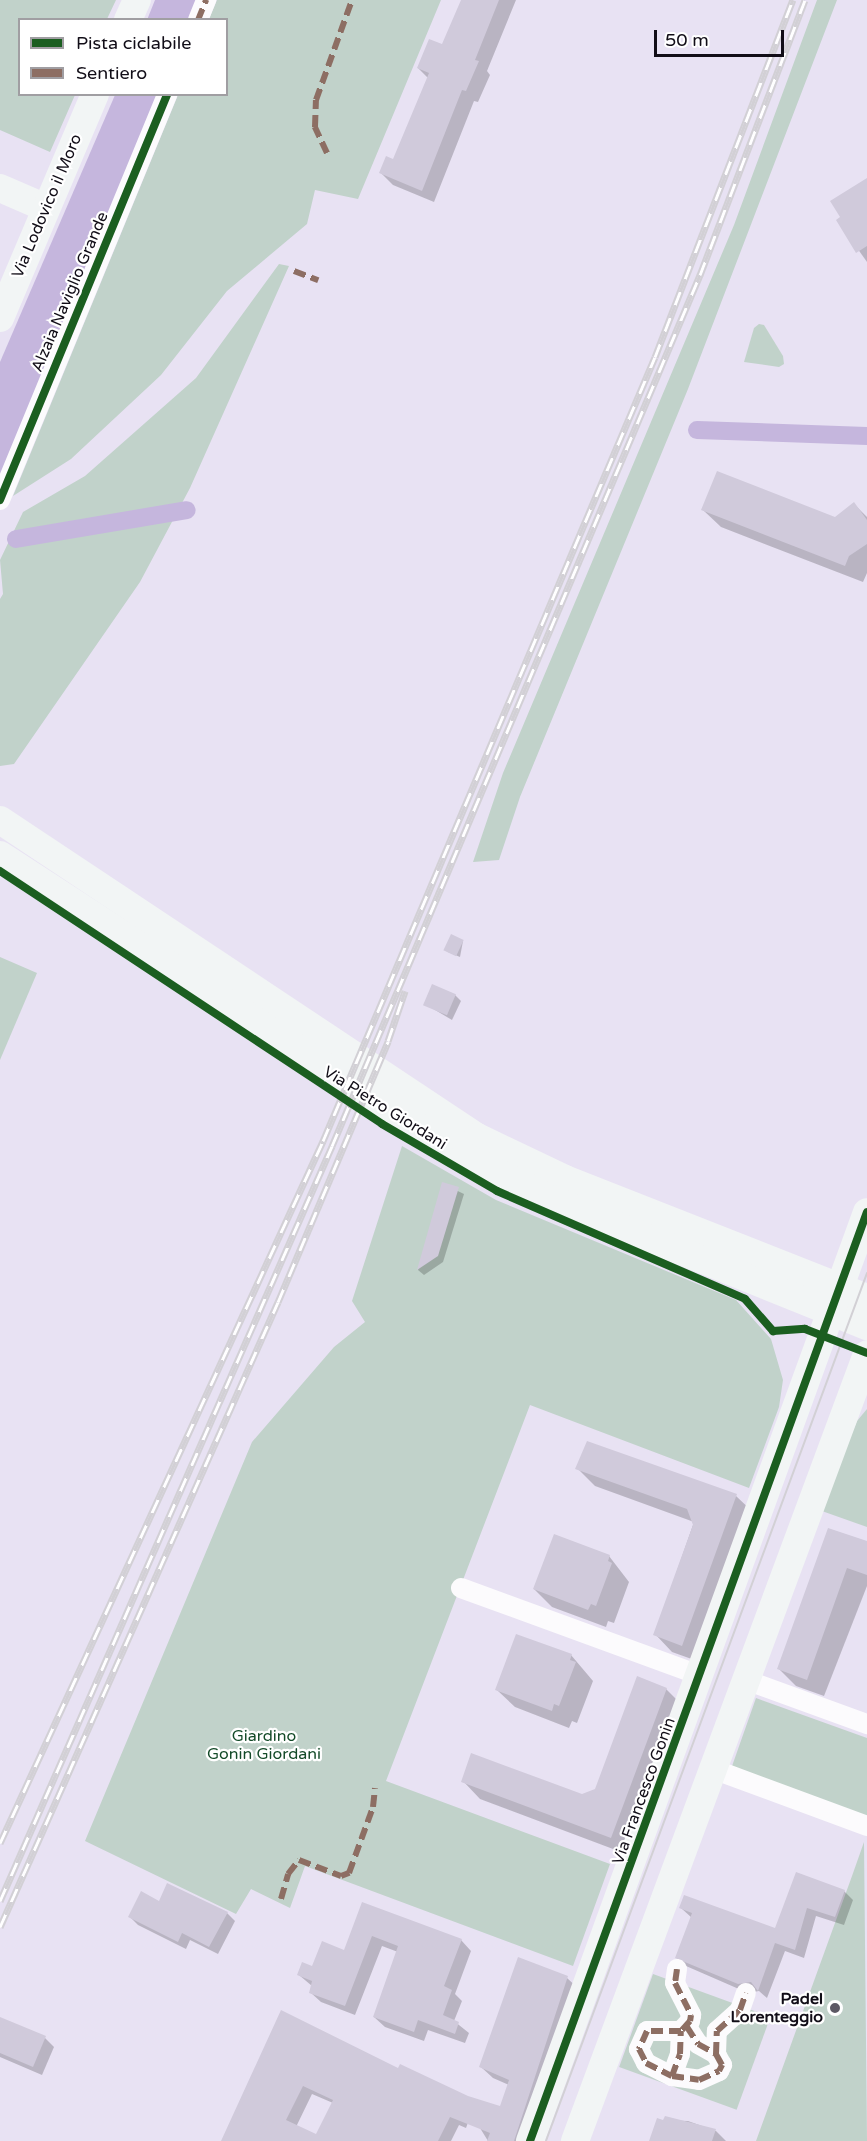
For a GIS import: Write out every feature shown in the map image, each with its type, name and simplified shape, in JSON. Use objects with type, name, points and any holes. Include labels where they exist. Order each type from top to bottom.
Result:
[{"type":"street","points":[[129,18],[137,0]]},
{"type":"street","points":[[199,18],[207,0]]},
{"type":"street","name":"Via Lodovico il Moro","points":[[0,318],[94,96]]},
{"type":"street","name":"Alzaia Naviglio Grande","points":[[0,500],[166,96]]},
{"type":"street","points":[[0,188],[46,208]]},
{"type":"street","name":"Via Pietro Giordani","points":[[0,820],[471,1146]]},
{"type":"street","name":"Via Pietro Giordani","points":[[0,855],[471,1146],[565,1179],[834,1299],[867,1326]]},
{"type":"street","name":"Via Francesco Gonin","points":[[530,2141],[805,1392],[834,1299],[867,1212]]},
{"type":"street","name":"Via Pietro Giordani","points":[[834,1299],[867,1298]]},
{"type":"street","points":[[575,2141],[867,1354]]},
{"type":"street","points":[[461,1588],[701,1676]]},
{"type":"street","points":[[746,1680],[867,1724]]},
{"type":"street","points":[[713,1769],[867,1826]]},
{"type":"street","points":[[672,2076],[680,2054],[684,2029],[691,2015],[675,1983],[678,1969]]},
{"type":"street","points":[[716,2054],[717,2031],[741,2010],[746,1993]]},
{"type":"street","points":[[653,2029],[684,2029],[698,2044],[716,2054],[722,2064],[711,2078],[686,2080],[672,2076],[646,2062],[640,2042],[642,2034],[653,2029]]},
{"type":"green space","points":[[0,0],[116,0],[107,18],[18,18],[18,96],[75,96],[50,152],[0,130]]},
{"type":"green space","points":[[217,0],[441,0],[358,199],[315,190],[307,224],[227,291],[161,375],[71,459],[13,496],[178,96],[228,96],[228,18],[209,18]]},
{"type":"green space","points":[[817,0],[837,0],[688,389],[520,797],[499,860],[473,862],[503,773],[734,225]]},
{"type":"green space","points":[[279,264],[289,266],[190,488],[140,582],[14,764],[0,766],[0,599],[3,594],[0,560],[23,512],[85,476],[196,378]]},
{"type":"green space","points":[[759,324],[764,325],[783,356],[784,364],[779,367],[744,362],[754,328]]},
{"type":"green space","points":[[0,957],[37,973],[0,1060]]},
{"type":"green space","name":"Giardino Gonin Giordani","points":[[402,1146],[496,1200],[736,1300],[771,1339],[783,1380],[779,1407],[749,1488],[530,1405],[386,1781],[610,1864],[573,1966],[305,1866],[290,1908],[251,1889],[236,1914],[85,1841],[252,1442],[334,1347],[365,1322],[352,1301]]},
{"type":"green space","points":[[867,1409],[867,1527],[819,1510],[857,1421]]},
{"type":"green space","points":[[756,1698],[867,1738],[867,1819],[731,1769]]},
{"type":"green space","name":"Padel Lorenteggio","points":[[864,1842],[867,2141],[756,2141],[852,1876]]},
{"type":"green space","points":[[653,1974],[770,2017],[737,2110],[619,2067]]},
{"type":"shaded area","points":[[155,0],[198,0],[190,18],[148,18]]},
{"type":"shaded area","points":[[115,96],[158,96],[0,478],[0,362]]},
{"type":"building","points":[[461,0],[499,0],[475,60],[479,61],[466,91],[462,90],[422,191],[379,173],[386,156],[393,159],[429,73],[417,68],[429,39],[442,44]]},
{"type":"building","points":[[867,178],[867,246],[856,253],[836,220],[840,217],[830,201]]},
{"type":"building","points":[[717,471],[835,517],[854,502],[867,520],[867,544],[849,556],[845,566],[701,510]]},
{"type":"building","points":[[451,934],[464,940],[456,956],[443,950]]},
{"type":"building","points":[[432,984],[456,994],[447,1015],[423,1005]]},
{"type":"building","points":[[442,1182],[459,1187],[438,1256],[417,1270]]},
{"type":"building","points":[[587,1441],[737,1494],[682,1646],[653,1635],[693,1525],[687,1509],[575,1469]]},
{"type":"building","points":[[828,1528],[867,1541],[867,1575],[847,1568],[807,1680],[777,1669]]},
{"type":"building","points":[[554,1534],[610,1555],[608,1561],[612,1563],[596,1606],[591,1604],[588,1610],[533,1589]]},
{"type":"building","points":[[516,1634],[572,1654],[570,1660],[576,1662],[559,1706],[554,1704],[552,1711],[495,1690]]},
{"type":"building","points":[[637,1676],[667,1688],[611,1838],[461,1782],[471,1753],[582,1794],[595,1789]]},
{"type":"building","points":[[796,1872],[845,1890],[835,1917],[807,1908],[795,1950],[775,1943],[758,1991],[751,1982],[738,1984],[675,1958],[692,1913],[679,1908],[684,1895],[775,1928]]},
{"type":"building","points":[[167,1883],[228,1912],[209,1947],[182,1933],[178,1942],[128,1917],[141,1891],[159,1901]]},
{"type":"building","points":[[362,1902],[462,1939],[444,1986],[452,1990],[443,2015],[459,2022],[455,2034],[418,2020],[414,2032],[373,2017],[398,1946],[372,1936],[345,2006],[309,1993],[312,1981],[297,1975],[302,1962],[312,1966],[322,1941],[344,1950]]},
{"type":"building","points":[[518,1957],[568,1976],[514,2141],[487,2141],[490,2133],[450,2117],[438,2141],[221,2141],[281,2010],[398,2068],[400,2064],[468,2096],[500,2106],[509,2080],[479,2067]],"holes":[[[303,2086],[333,2100],[316,2134],[286,2120]]]},
{"type":"building","points":[[0,2017],[46,2036],[33,2067],[0,2053]]},
{"type":"building","points":[[665,2116],[716,2129],[712,2141],[649,2141],[657,2118],[663,2120]]},
{"type":"waterway","points":[[697,430],[867,436]]},
{"type":"waterway","points":[[16,539],[187,510]]},
{"type":"tram line","points":[[546,2141],[867,1273]]},
{"type":"railway","points":[[0,1843],[323,1141],[655,357],[793,0]]},
{"type":"railway","points":[[0,1901],[332,1146],[700,275],[805,0]]},
{"type":"railway","points":[[0,1927],[278,1302],[388,1041],[405,991]]},
{"type":"marked path","points":[[199,18],[206,0]]},
{"type":"marked path","points":[[327,153],[315,127],[316,100],[352,0]]},
{"type":"marked path","points":[[294,271],[318,280]]},
{"type":"marked path","points":[[281,1899],[288,1874],[299,1860],[341,1876],[349,1873],[373,1807],[375,1788]]},
{"type":"marked path","points":[[677,1969],[675,1983],[691,2015],[690,2021],[681,2031],[647,2031],[639,2049],[646,2063],[672,2076],[699,2080],[719,2071],[722,2065],[716,2054],[717,2031],[740,2010],[746,1993]]},
{"type":"marked path","points":[[687,2027],[698,2044],[716,2054]]},
{"type":"marked path","points":[[672,2076],[680,2054],[681,2031]]},
{"type":"cycle path","points":[[0,500],[166,96]]},
{"type":"cycle path","points":[[0,871],[382,1124],[497,1191],[745,1299],[773,1331],[805,1329],[867,1353]]},
{"type":"cycle path","points":[[530,2141],[867,1212]]},
{"type":"place","name":"Padel Lorenteggio","points":[[835,2008]]}]
